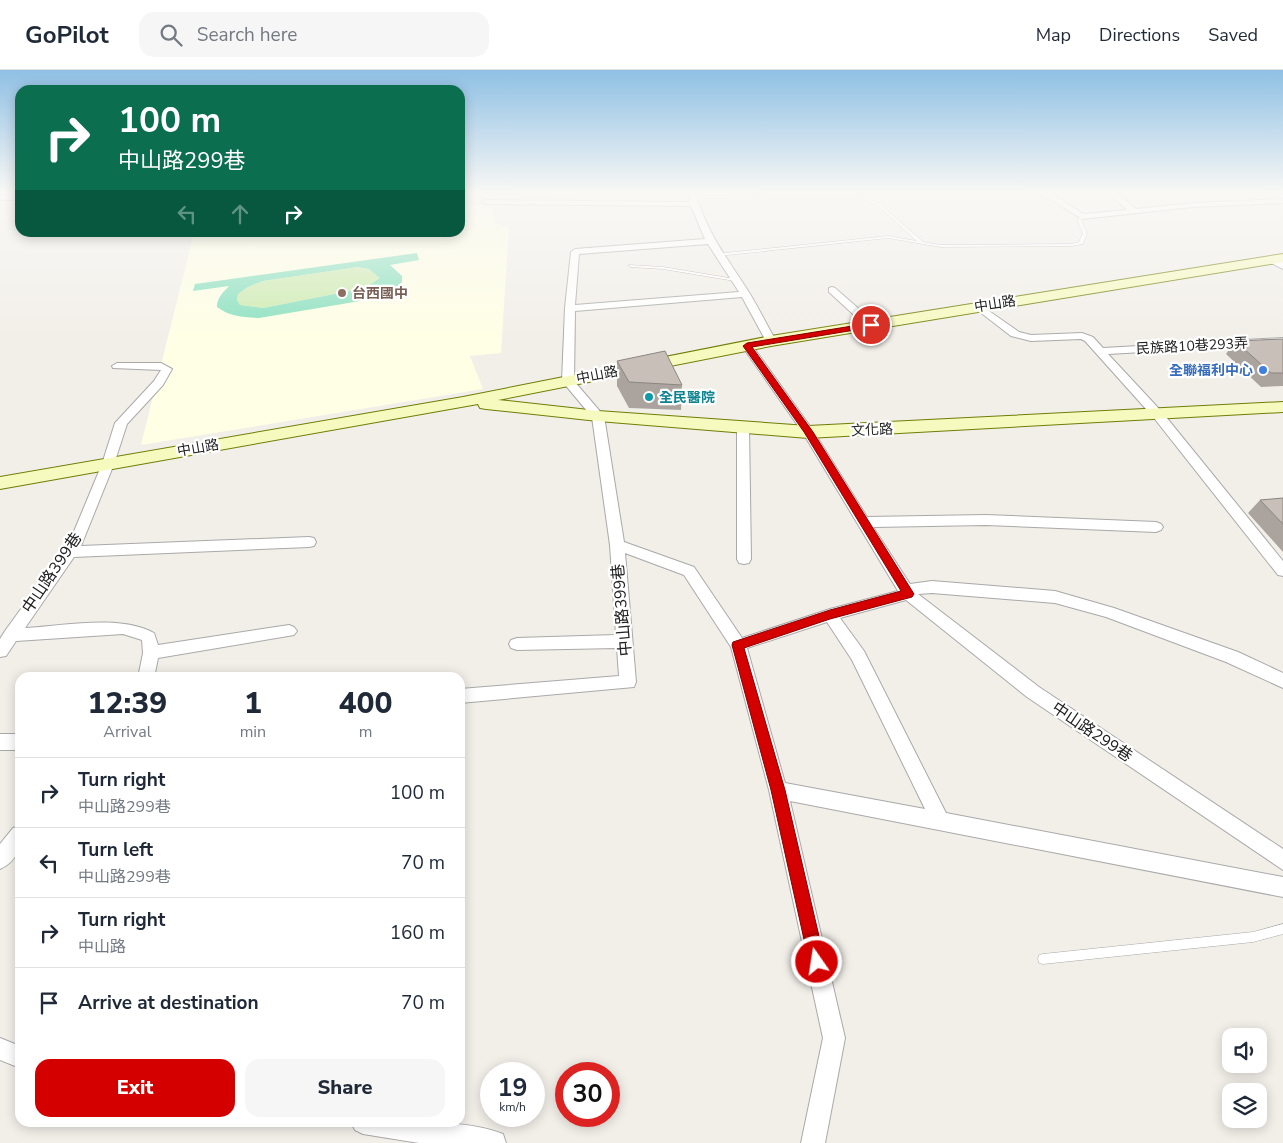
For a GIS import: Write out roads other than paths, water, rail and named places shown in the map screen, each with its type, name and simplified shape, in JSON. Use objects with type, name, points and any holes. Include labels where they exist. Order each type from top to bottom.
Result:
[{"type":"main road","name":"中山路","points":[[0,483],[463,402],[771,341],[1279,261]]},
{"type":"main road","name":"文化路","points":[[463,402],[598,416],[808,432],[1283,408]]},
{"type":"street","points":[[598,416],[568,381],[570,308],[575,252],[696,242]]},
{"type":"street","points":[[710,242],[745,294],[771,341]]},
{"type":"street","points":[[832,290],[871,325]]},
{"type":"street","points":[[570,308],[745,294]]},
{"type":"street","points":[[979,307],[1015,334],[1031,338],[1082,336],[1089,339],[1158,415],[1283,571]]},
{"type":"street","name":"民族路10巷293弄","points":[[1101,351],[1283,341]]},
{"type":"street","name":"中山路299巷","points":[[747,346],[808,432],[908,594],[1033,692],[1283,860]]},
{"type":"street","name":"中山路399巷","points":[[0,651],[76,543],[108,464],[121,423],[160,383],[166,369],[161,366],[117,366]]},
{"type":"street","name":"中山路399巷","points":[[465,696],[628,682],[616,545],[598,416]]},
{"type":"street","points":[[743,426],[744,559]]},
{"type":"street","points":[[862,522],[986,520],[1156,527]]},
{"type":"street","points":[[69,552],[309,542]]},
{"type":"street","points":[[616,545],[689,571],[738,645],[778,790],[834,1038],[813,1143]]},
{"type":"street","points":[[738,645],[830,615],[908,594],[916,588],[932,587],[1055,597],[1109,612],[1232,657],[1283,681]]},
{"type":"street","points":[[830,615],[858,656],[941,822]]},
{"type":"street","points":[[10,635],[123,628],[138,631],[149,637],[151,653],[147,672]]},
{"type":"street","points":[[151,653],[289,631]]},
{"type":"street","points":[[517,644],[624,641]]},
{"type":"street","points":[[0,742],[15,742]]},
{"type":"street","points":[[778,790],[1283,887]]},
{"type":"street","points":[[0,859],[15,841]]},
{"type":"street","points":[[0,1048],[15,1054]]},
{"type":"street","points":[[394,1127],[494,1143]]},
{"type":"lane","points":[[718,255],[840,242]]},
{"type":"lane","points":[[922,242],[941,246],[1072,245],[1081,242]]},
{"type":"lane","points":[[631,266],[663,268],[735,280]]},
{"type":"lane","points":[[1043,959],[1253,937],[1283,929]]},
{"type":"place","name":"台西國中","points":[[342,293]]},
{"type":"place","name":"全聯福利中心","points":[[1263,370]]},
{"type":"place","name":"全民醫院","points":[[649,397]]}]
